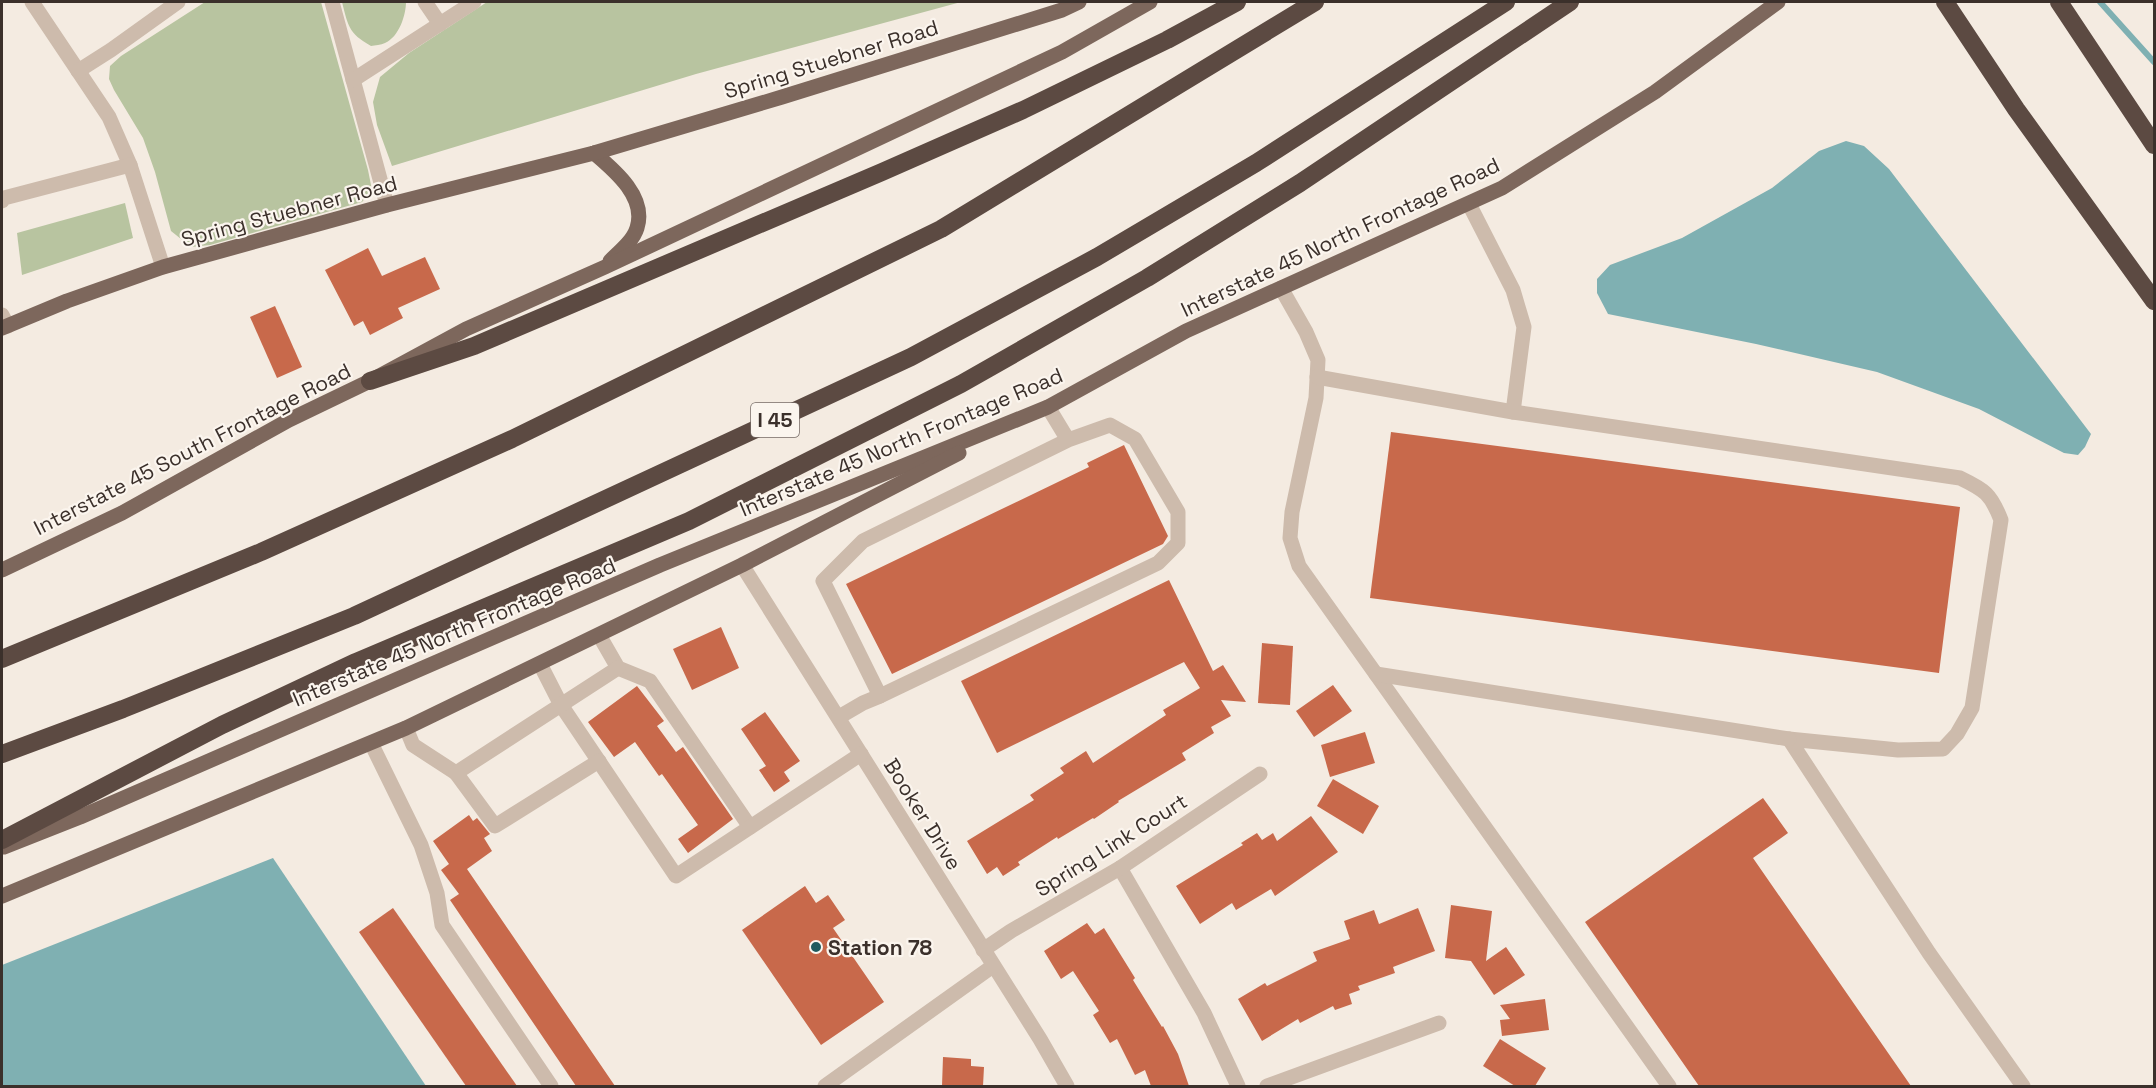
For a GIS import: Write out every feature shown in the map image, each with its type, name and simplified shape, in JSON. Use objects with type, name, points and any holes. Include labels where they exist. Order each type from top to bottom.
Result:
[{"type":"highway","points":[[370,381],[474,346],[1013,115],[1167,40],[1237,2]]},
{"type":"highway","points":[[2,659],[261,552],[512,439],[941,229],[1316,2]]},
{"type":"highway","name":"I 45","points":[[2,754],[123,709],[354,616],[910,357],[1097,257],[1256,163],[1506,2]]},
{"type":"highway","points":[[2,840],[222,725],[376,653],[689,521],[961,384],[1147,278],[1289,189],[1570,2]]},
{"type":"highway","points":[[1945,2],[2016,109],[2154,301]]},
{"type":"highway","points":[[2059,2],[2154,145]]},
{"type":"main road","name":"Spring Stuebner Road","points":[[4,323],[163,267],[387,205],[594,153],[1050,13],[1079,2]]},
{"type":"main road","points":[[370,381],[466,329],[604,267],[1062,52],[1150,2]]},
{"type":"main road","name":"Interstate 45 North Frontage Road","points":[[2,848],[80,817],[660,566],[1048,407],[1185,331],[1502,188],[1655,92],[1778,2]]},
{"type":"main road","points":[[594,153],[614,170],[632,194],[640,216],[631,240],[604,267]]},
{"type":"main road","name":"Interstate 45 South Frontage Road","points":[[2,570],[122,513],[289,420],[370,381]]},
{"type":"main road","points":[[2,896],[406,728],[742,565],[1048,407]]},
{"type":"street","points":[[32,2],[109,117],[130,165],[163,267]]},
{"type":"street","points":[[78,71],[178,2]]},
{"type":"street","points":[[332,2],[387,205]]},
{"type":"street","points":[[425,2],[440,24]]},
{"type":"street","points":[[353,80],[474,2]]},
{"type":"street","points":[[2,201],[4,198],[130,165]]},
{"type":"street","points":[[1468,204],[1513,290],[1524,327],[1513,412]]},
{"type":"street","points":[[1281,288],[1306,332],[1317,360],[1316,398],[1292,512],[1290,538],[1299,566],[1669,1086]]},
{"type":"street","points":[[1317,377],[1513,412],[1960,478],[1980,487],[1993,501],[2001,520],[1972,708],[1957,734],[1943,749],[1898,750],[1789,739],[1376,674]]},
{"type":"street","points":[[1048,407],[1068,440]]},
{"type":"street","points":[[839,717],[863,702],[880,696],[1158,563],[1178,543],[1178,512],[1135,439],[1110,425],[1068,440],[863,541],[823,581],[880,696]]},
{"type":"street","name":"Booker Drive","points":[[742,565],[1040,1039],[1066,1086]]},
{"type":"street","points":[[599,636],[618,668],[650,681],[750,827]]},
{"type":"street","points":[[540,664],[561,705],[676,876],[861,754]]},
{"type":"street","points":[[456,773],[618,668]]},
{"type":"street","points":[[406,728],[413,745],[456,773],[495,826],[599,761]]},
{"type":"street","points":[[1789,739],[1929,953],[2023,1086]]},
{"type":"street","points":[[370,743],[421,845],[437,893],[442,925],[551,1086]]},
{"type":"street","name":"Spring Link Court","points":[[983,950],[1011,931],[1120,868],[1260,774]]},
{"type":"street","points":[[1120,868],[1204,1013],[1238,1086]]},
{"type":"street","points":[[825,1086],[993,966]]},
{"type":"street","points":[[1267,1086],[1439,1023]]},
{"type":"green space","points":[[205,2],[321,2],[368,170],[372,190],[362,202],[210,245],[191,247],[171,231],[143,138],[114,90],[109,79],[110,66],[121,56]]},
{"type":"green space","points":[[342,2],[406,2],[405,13],[398,31],[385,43],[371,46],[350,28]]},
{"type":"green space","points":[[487,2],[961,2],[696,74],[392,166],[377,125],[373,102],[380,77],[409,53]]},
{"type":"green space","points":[[125,203],[133,238],[22,275],[17,233]]},
{"type":"water","points":[[1846,141],[1864,146],[1889,169],[2091,434],[2078,455],[2064,453],[1979,409],[1877,372],[1756,344],[1608,314],[1597,293],[1597,279],[1610,265],[1682,238],[1772,188],[1819,151]]},
{"type":"water","points":[[273,858],[426,1086],[2,1086],[2,965]]},
{"type":"building","points":[[368,248],[382,276],[425,257],[440,289],[398,308],[403,318],[370,335],[363,321],[354,326],[325,270]]},
{"type":"building","points":[[275,306],[302,367],[277,378],[250,317]]},
{"type":"building","points":[[1391,432],[1960,507],[1939,673],[1370,598]]},
{"type":"building","points":[[1124,445],[1168,536],[1163,544],[892,674],[846,584],[1089,467],[1087,463]]},
{"type":"building","points":[[1169,580],[1213,671],[1223,665],[1246,702],[1221,700],[1231,716],[1211,727],[1214,733],[1182,753],[1186,760],[1118,801],[1094,819],[1058,839],[1057,837],[1018,862],[1020,865],[1003,876],[997,867],[987,874],[967,841],[1034,800],[1030,795],[1064,773],[1060,768],[1086,751],[1093,763],[1166,715],[1163,710],[1200,688],[1184,662],[997,753],[961,681]]},
{"type":"building","points":[[721,627],[739,668],[692,690],[673,649]]},
{"type":"building","points":[[1262,643],[1293,646],[1290,705],[1258,703]]},
{"type":"building","points":[[1333,685],[1352,711],[1314,737],[1296,711]]},
{"type":"building","points":[[637,686],[664,721],[657,726],[676,752],[683,747],[733,819],[688,853],[678,839],[698,825],[662,774],[659,776],[635,742],[614,757],[588,722]]},
{"type":"building","points":[[765,712],[800,761],[784,772],[790,781],[774,792],[759,770],[766,766],[741,729]]},
{"type":"building","points":[[1365,732],[1375,763],[1330,777],[1321,745]]},
{"type":"building","points":[[1333,779],[1379,806],[1363,834],[1317,806]]},
{"type":"building","points":[[1763,798],[1788,833],[1753,858],[1911,1086],[1699,1086],[1585,922]]},
{"type":"building","points":[[469,815],[473,821],[477,818],[490,834],[484,838],[492,851],[467,869],[615,1086],[576,1086],[450,900],[459,894],[441,870],[449,864],[433,841]]},
{"type":"building","points":[[1311,816],[1338,852],[1275,896],[1271,889],[1236,910],[1232,903],[1200,924],[1176,886],[1243,845],[1241,843],[1257,833],[1262,840],[1273,833],[1277,841]]},
{"type":"building","points":[[805,886],[816,903],[828,895],[845,920],[833,928],[884,1002],[821,1045],[742,930]]},
{"type":"building","points":[[1451,905],[1492,911],[1486,961],[1506,947],[1525,975],[1494,995],[1471,961],[1445,958]]},
{"type":"building","points":[[393,908],[517,1086],[466,1086],[359,932]]},
{"type":"building","points":[[1418,908],[1435,951],[1393,967],[1395,973],[1358,986],[1360,990],[1349,994],[1352,1004],[1335,1010],[1333,1006],[1300,1023],[1298,1019],[1262,1041],[1238,999],[1265,983],[1267,986],[1317,961],[1313,952],[1350,939],[1344,921],[1374,910],[1379,924]]},
{"type":"building","points":[[1087,923],[1095,934],[1104,928],[1135,978],[1133,980],[1163,1026],[1178,1054],[1189,1086],[1151,1086],[1145,1070],[1135,1075],[1117,1039],[1110,1043],[1093,1015],[1099,1011],[1073,971],[1061,979],[1044,951]]},
{"type":"building","points":[[1545,999],[1549,1030],[1502,1036],[1500,1020],[1510,1019],[1500,1005]]},
{"type":"building","points":[[1500,1039],[1546,1068],[1535,1086],[1515,1086],[1483,1066]]},
{"type":"building","points":[[943,1057],[971,1059],[971,1066],[984,1067],[983,1086],[942,1086]]},
{"type":"waterway","points":[[2100,2],[2154,62]]},
{"type":"place","name":"Station 78","points":[[816,947]]}]
